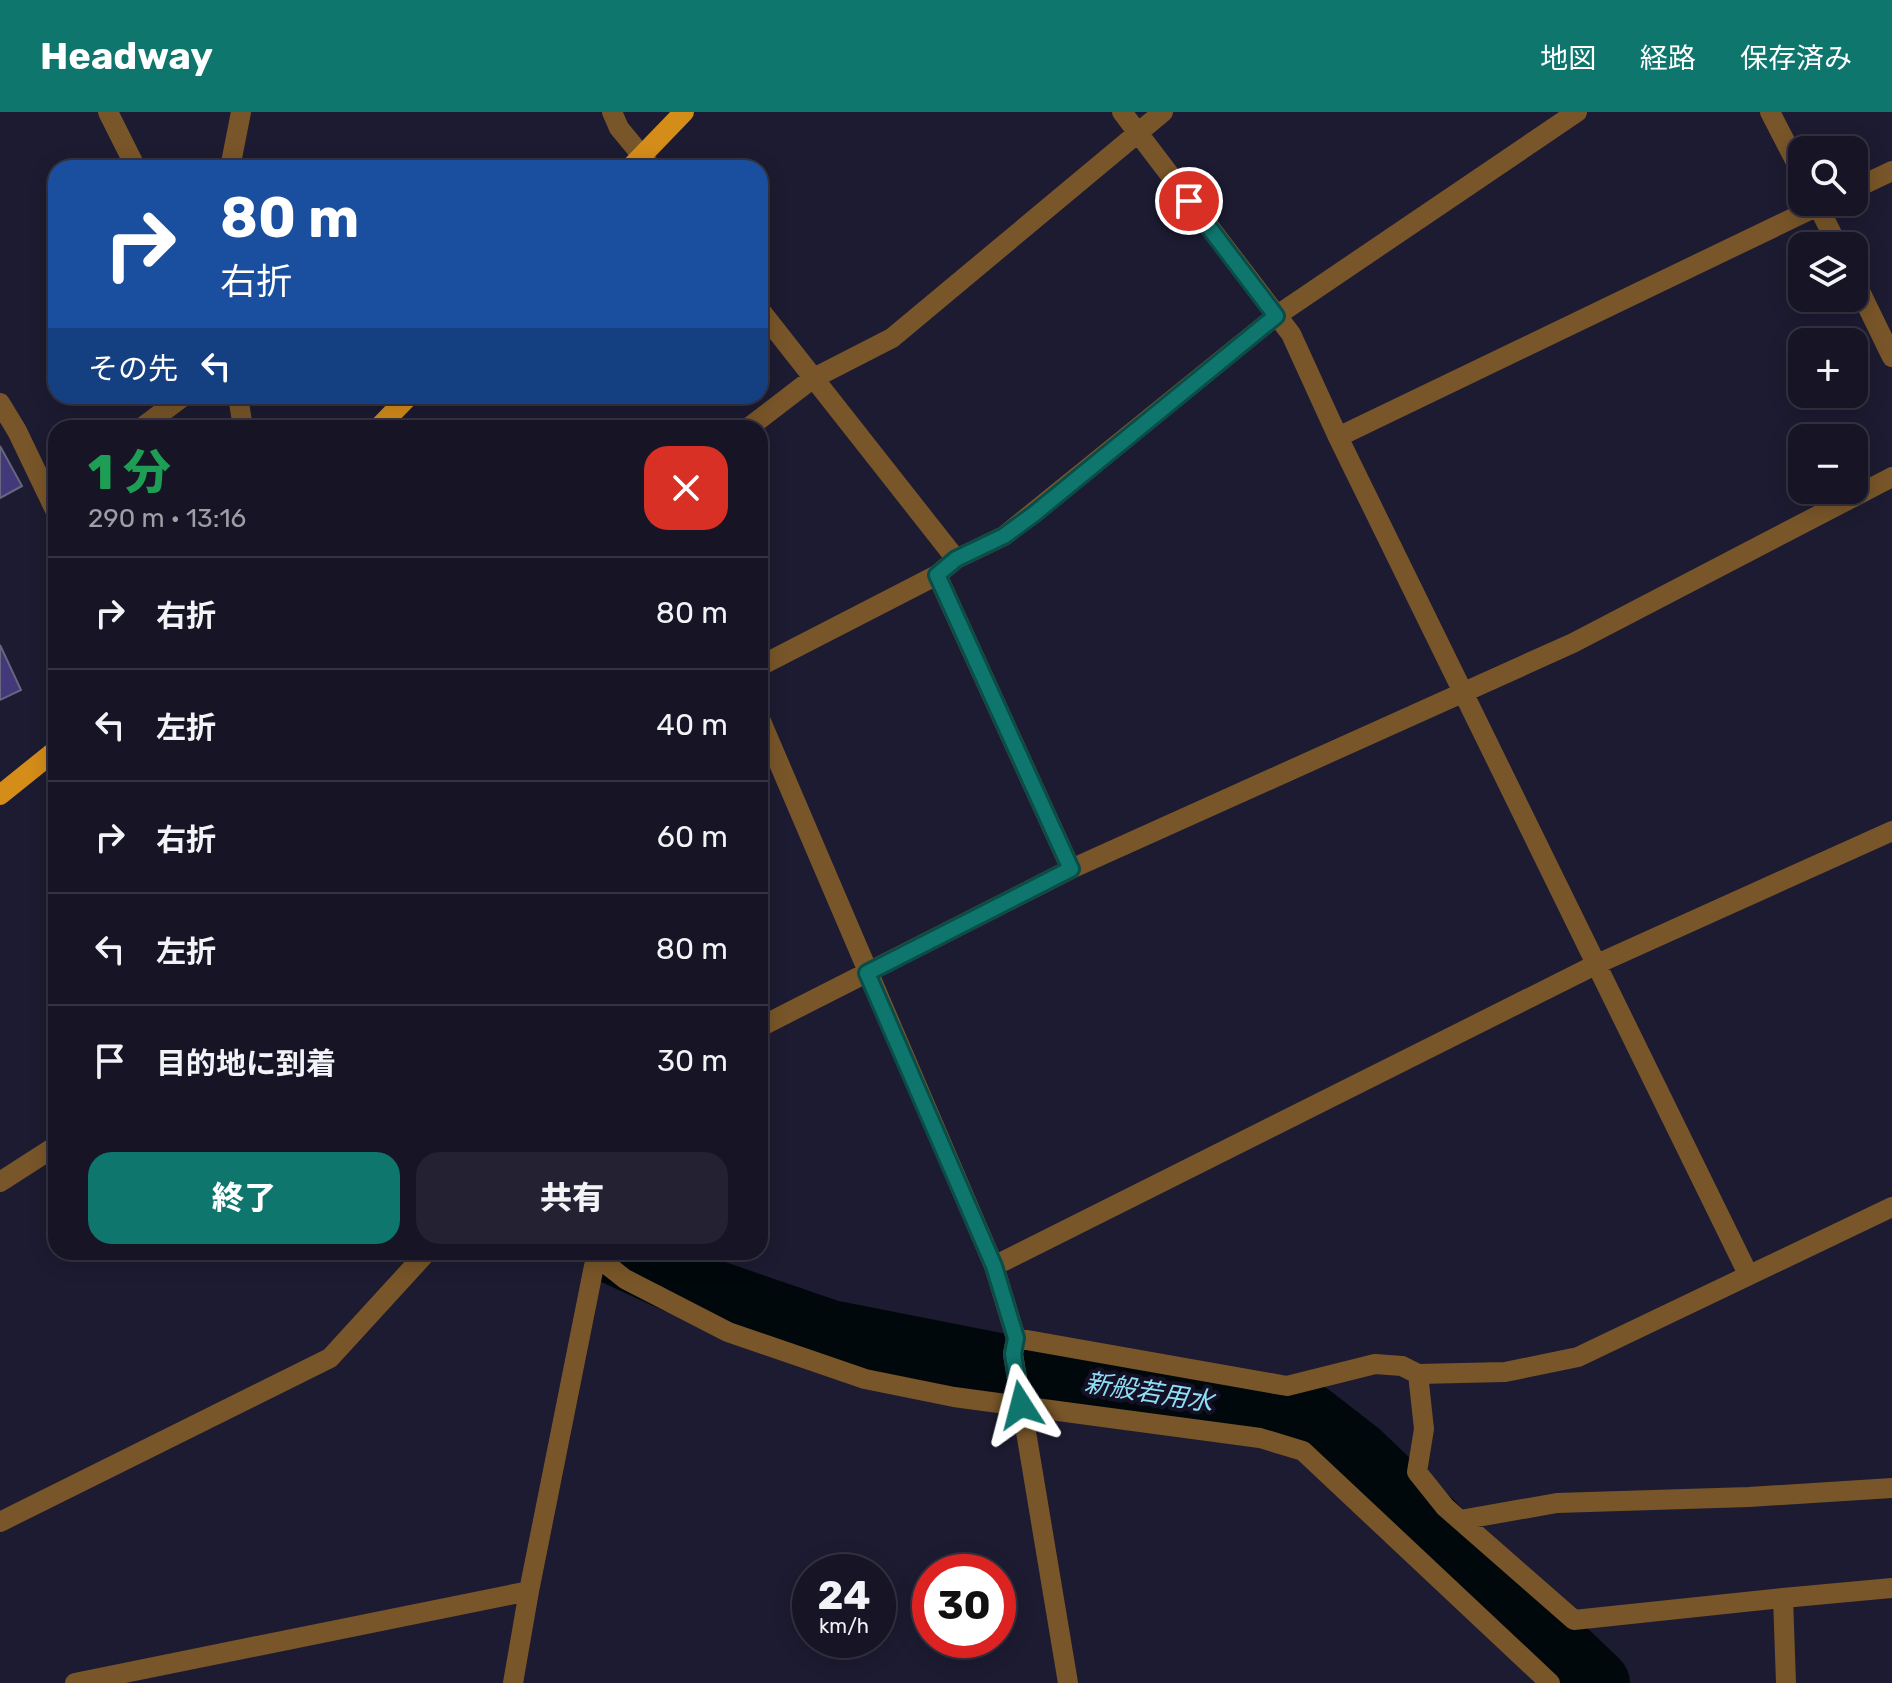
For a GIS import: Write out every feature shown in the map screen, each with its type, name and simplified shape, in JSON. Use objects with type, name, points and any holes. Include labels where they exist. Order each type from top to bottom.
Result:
[{"type":"main road","points":[[644,160],[684,112]]},
{"type":"main road","points":[[386,420],[401,404]]},
{"type":"main road","points":[[0,795],[48,756]]},
{"type":"street","points":[[108,112],[132,160]]},
{"type":"street","points":[[232,160],[241,112]]},
{"type":"street","points":[[612,112],[639,160]]},
{"type":"street","points":[[1122,112],[1291,334],[1338,437],[1748,1274]]},
{"type":"street","points":[[758,420],[812,379],[892,338],[1163,112]]},
{"type":"street","points":[[768,662],[937,575],[956,559],[1004,536],[1276,316],[1577,112]]},
{"type":"street","points":[[1770,112],[1788,147]]},
{"type":"street","points":[[1868,182],[1892,171]]},
{"type":"street","points":[[1338,437],[1793,216]]},
{"type":"street","points":[[1868,308],[1892,357]]},
{"type":"street","points":[[768,321],[956,559]]},
{"type":"street","points":[[0,403],[48,490]]},
{"type":"street","points":[[152,420],[173,404]]},
{"type":"street","points":[[768,1023],[1071,869],[1466,694],[1573,643],[1892,477]]},
{"type":"street","points":[[937,575],[1071,869]]},
{"type":"street","points":[[768,738],[994,1266],[1014,1346],[1021,1405],[1068,1683]]},
{"type":"street","points":[[994,1266],[1597,964],[1892,831]]},
{"type":"street","points":[[0,1182],[48,1151]]},
{"type":"street","points":[[1014,1346],[1287,1386],[1375,1364],[1402,1366],[1418,1374],[1505,1372],[1578,1357],[1892,1207]]},
{"type":"street","points":[[0,1522],[330,1358],[420,1260]]},
{"type":"street","points":[[513,1683],[593,1260]]},
{"type":"street","points":[[601,1260],[625,1279],[741,1337],[865,1379],[954,1397],[1260,1438],[1303,1451],[1550,1683]]},
{"type":"street","points":[[1418,1374],[1424,1429],[1417,1472],[1445,1507],[1574,1620],[1892,1588]]},
{"type":"street","points":[[1460,1520],[1557,1503],[1749,1497],[1892,1488]]},
{"type":"street","points":[[75,1683],[529,1591]]},
{"type":"street","points":[[1783,1598],[1786,1683]]},
{"type":"building","points":[[0,446],[22,486],[0,498]]},
{"type":"building","points":[[0,645],[21,690],[0,700]]},
{"type":"waterway","name":"新般若用水","points":[[632,1260],[676,1280],[830,1333],[1054,1377],[1309,1416],[1358,1454],[1597,1683]]},
{"type":"route","points":[[1021,1405],[1013,1354],[1016,1338],[994,1266],[867,973],[1071,869],[937,575],[956,559],[1004,536],[1034,514],[1276,316],[1189,201]]}]
